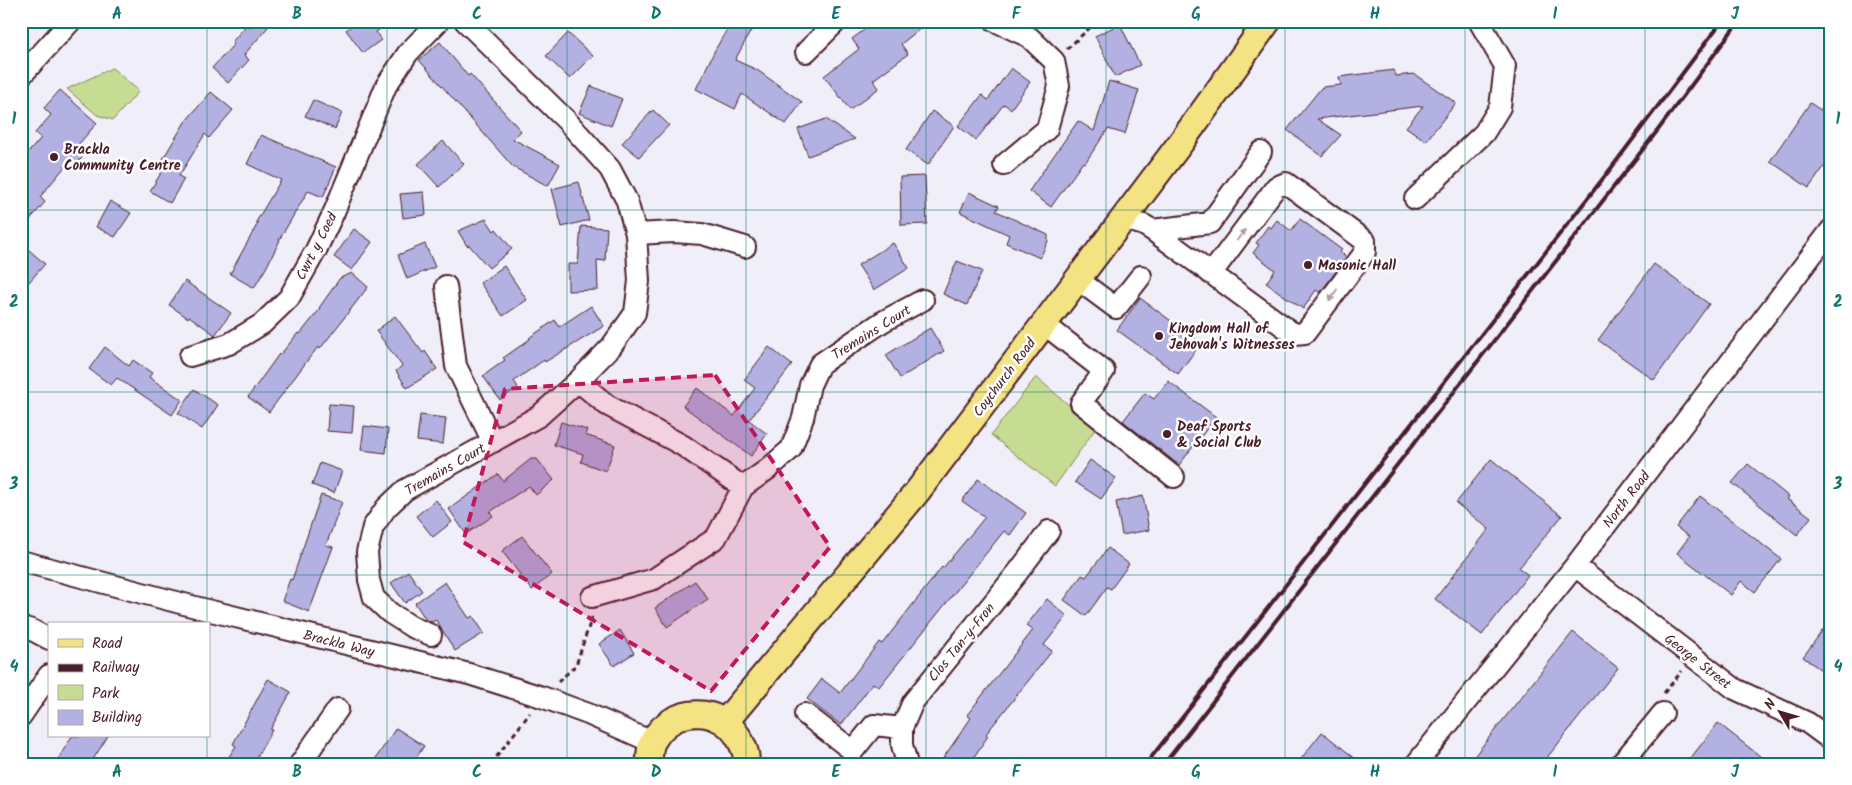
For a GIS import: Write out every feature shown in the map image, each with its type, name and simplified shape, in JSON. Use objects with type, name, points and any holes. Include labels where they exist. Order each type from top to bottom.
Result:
[{"type":"main road","name":"Coychurch Road","points":[[726,722],[917,492],[1179,145],[1268,21]]},
{"type":"main road","points":[[651,753],[666,724],[684,715],[705,714],[731,725],[747,755],[746,764]]},
{"type":"street","points":[[21,76],[71,21]]},
{"type":"street","name":"Cwrt y Coed","points":[[190,356],[229,344],[262,324],[290,298],[334,212],[386,86],[408,52],[439,21]]},
{"type":"street","name":"Tremains Court","points":[[431,635],[412,628],[390,613],[374,598],[367,552],[373,527],[386,508],[405,490],[539,416],[578,381],[611,347],[635,313],[639,281],[636,234],[627,201],[610,169],[567,121],[466,21]]},
{"type":"street","points":[[806,52],[838,21]]},
{"type":"street","points":[[995,21],[1029,37],[1054,61],[1059,86],[1047,129],[1004,165]]},
{"type":"street","points":[[1415,199],[1484,133],[1500,106],[1505,66],[1479,21]]},
{"type":"street","points":[[1152,230],[1210,223],[1261,152]]},
{"type":"street","points":[[1123,219],[1144,224],[1211,274],[1294,334],[1304,333],[1365,252],[1365,241],[1286,183],[1276,187],[1211,274]]},
{"type":"street","name":"North Road","points":[[1416,764],[1575,566],[1831,230]]},
{"type":"street","points":[[636,234],[674,232],[702,234],[745,246]]},
{"type":"street","points":[[1078,279],[1116,308],[1141,276]]},
{"type":"street","name":"Tremains Court","points":[[446,286],[456,366],[492,442]]},
{"type":"street","name":"Tremains Court","points":[[592,597],[654,579],[716,538],[744,487],[768,470],[791,449],[803,418],[810,385],[820,364],[882,322],[923,300]]},
{"type":"street","points":[[1044,324],[1104,371],[1081,403],[1174,477]]},
{"type":"street","points":[[578,381],[607,405],[682,445],[744,487]]},
{"type":"street","name":"Clos Tan-y-Fron","points":[[907,764],[902,745],[902,728],[913,702],[1049,531]]},
{"type":"street","name":"Brackla Way","points":[[21,561],[203,610],[469,674],[588,714],[651,753]]},
{"type":"street","name":"George Street","points":[[1575,566],[1735,689],[1808,723],[1831,740]]},
{"type":"street","points":[[21,627],[32,630],[48,638]]},
{"type":"street","points":[[21,716],[48,676]]},
{"type":"street","points":[[300,764],[338,710]]},
{"type":"street","points":[[1621,764],[1663,713]]},
{"type":"street","points":[[805,714],[855,757],[874,725],[902,728]]},
{"type":"path","points":[[1054,61],[1097,21]]},
{"type":"path","points":[[491,764],[542,697],[576,665],[593,615],[592,597]]},
{"type":"path","points":[[1663,713],[1658,701],[1693,657]]},
{"type":"highlighted area","points":[[715,375],[830,547],[711,691],[463,542],[505,389]]},
{"type":"green space","points":[[112,68],[139,91],[113,120],[97,115],[67,89]]},
{"type":"green space","points":[[1036,377],[1096,428],[1055,486],[991,435]]},
{"type":"building","points":[[256,21],[262,21],[268,27],[244,55],[249,60],[228,83],[212,68],[234,44],[232,42],[247,24],[250,27]]},
{"type":"building","points":[[357,21],[392,21],[376,32],[381,40],[363,53],[346,30]]},
{"type":"building","points":[[732,21],[756,21],[735,60],[757,70],[802,102],[786,124],[742,94],[735,109],[696,89]]},
{"type":"building","points":[[876,21],[930,21],[901,44],[908,54],[873,80],[879,88],[850,110],[824,76],[859,49],[852,39]]},
{"type":"building","points":[[1120,24],[1140,65],[1115,77],[1095,36]]},
{"type":"building","points":[[568,33],[593,56],[570,79],[546,56]]},
{"type":"building","points":[[440,42],[468,76],[470,74],[521,131],[513,139],[560,164],[548,186],[513,167],[419,60]]},
{"type":"building","points":[[1011,68],[1030,82],[1011,109],[1004,104],[976,140],[958,126],[982,95],[988,100]]},
{"type":"building","points":[[1394,70],[1396,76],[1414,74],[1456,103],[1426,141],[1406,127],[1423,106],[1317,119],[1341,135],[1322,156],[1287,130],[1322,87],[1341,85],[1339,77]]},
{"type":"building","points":[[1109,81],[1139,90],[1125,134],[1108,129],[1051,207],[1029,191],[1078,121],[1094,131]]},
{"type":"building","points":[[591,86],[622,99],[611,126],[579,113]]},
{"type":"building","name":"Brackla Community Centre","points":[[60,90],[97,123],[77,146],[86,153],[73,168],[68,163],[40,197],[45,202],[21,230],[21,161],[41,138],[35,133],[51,115],[44,108]]},
{"type":"building","points":[[211,92],[233,110],[209,138],[205,134],[179,176],[184,179],[170,203],[150,191],[166,165],[161,162],[185,122]]},
{"type":"building","points":[[313,100],[342,113],[335,129],[305,116]]},
{"type":"building","points":[[1810,103],[1831,117],[1831,157],[1809,188],[1770,161]]},
{"type":"building","points":[[653,110],[669,125],[639,157],[622,143]]},
{"type":"building","points":[[932,111],[954,126],[928,165],[906,150]]},
{"type":"building","points":[[826,119],[855,139],[808,156],[798,129]]},
{"type":"building","points":[[261,135],[336,167],[323,197],[308,191],[279,240],[254,288],[230,274],[258,223],[256,222],[281,180],[247,164]]},
{"type":"building","points":[[443,141],[464,164],[439,187],[418,164]]},
{"type":"building","points":[[925,176],[927,224],[901,225],[900,177]]},
{"type":"building","points":[[579,182],[581,196],[589,220],[562,227],[552,189]]},
{"type":"building","points":[[424,192],[426,215],[403,218],[400,194]]},
{"type":"building","points":[[969,192],[999,206],[996,211],[1048,235],[1048,241],[1040,258],[1006,243],[1009,235],[960,212]]},
{"type":"building","points":[[110,201],[131,213],[115,237],[96,227]]},
{"type":"building","points":[[486,219],[494,231],[496,229],[512,249],[489,268],[469,245],[467,246],[458,231]]},
{"type":"building","name":"Masonic Hall","points":[[1300,219],[1342,250],[1340,252],[1347,257],[1320,293],[1316,290],[1303,309],[1266,283],[1275,270],[1253,253],[1259,245],[1256,243],[1268,226],[1271,228],[1277,220],[1291,231]]},
{"type":"building","points":[[581,226],[607,228],[605,261],[597,260],[598,290],[568,291],[568,264],[578,264]]},
{"type":"building","points":[[354,229],[372,242],[352,270],[334,257]]},
{"type":"building","points":[[21,243],[45,264],[21,291]]},
{"type":"building","points":[[893,243],[909,268],[874,290],[858,265]]},
{"type":"building","points":[[425,244],[435,267],[407,279],[398,255]]},
{"type":"building","points":[[957,261],[982,271],[967,305],[943,294]]},
{"type":"building","points":[[1654,264],[1709,304],[1654,380],[1598,340]]},
{"type":"building","points":[[504,266],[527,300],[503,316],[480,283]]},
{"type":"building","points":[[352,273],[368,287],[320,349],[318,347],[269,412],[248,397],[279,354],[298,333],[300,334],[320,309],[340,278]]},
{"type":"building","points":[[185,281],[231,313],[215,335],[189,316],[188,318],[169,305]]},
{"type":"building","name":"Kingdom Hall of Jehovah's Witnesses","points":[[1140,298],[1201,343],[1178,374],[1117,330]]},
{"type":"building","points":[[591,306],[604,326],[545,362],[544,360],[514,381],[518,387],[500,400],[483,376],[505,360],[503,358],[555,320],[559,327]]},
{"type":"building","points":[[395,316],[423,353],[425,351],[437,369],[407,388],[396,371],[402,366],[376,331]]},
{"type":"building","points":[[930,328],[944,351],[900,378],[886,355]]},
{"type":"building","points":[[105,347],[129,366],[133,360],[152,373],[149,377],[182,400],[172,415],[117,378],[111,385],[89,369]]},
{"type":"building","points":[[769,347],[792,365],[749,420],[767,434],[751,456],[683,406],[697,388],[734,416],[755,388],[744,380]]},
{"type":"building","name":"Deaf Sports & Social Club","points":[[1168,381],[1216,417],[1179,465],[1123,421],[1145,393],[1154,399]]},
{"type":"building","points":[[194,389],[218,405],[202,429],[178,413]]},
{"type":"building","points":[[329,404],[354,406],[352,433],[327,431]]},
{"type":"building","points":[[420,415],[446,418],[443,444],[417,441]]},
{"type":"building","points":[[561,422],[587,430],[585,435],[615,445],[606,471],[581,462],[583,454],[554,445]]},
{"type":"building","points":[[364,426],[388,429],[386,453],[361,450]]},
{"type":"building","points":[[531,459],[537,459],[554,480],[536,495],[529,486],[490,512],[493,516],[466,534],[449,509],[498,474],[503,481]]},
{"type":"building","points":[[1491,459],[1562,516],[1519,568],[1528,575],[1482,635],[1435,599],[1489,529],[1456,503]]},
{"type":"building","points":[[1090,460],[1116,478],[1101,499],[1075,482]]},
{"type":"building","points":[[320,463],[342,471],[334,493],[312,485]]},
{"type":"building","points":[[1748,464],[1789,497],[1787,499],[1811,517],[1797,535],[1732,483]]},
{"type":"building","points":[[978,479],[1026,513],[1010,535],[1004,531],[879,687],[873,683],[841,725],[807,699],[822,679],[840,693],[879,642],[882,644],[942,567],[985,517],[962,501]]},
{"type":"building","points":[[321,495],[342,502],[326,545],[333,547],[309,612],[282,601],[290,579],[292,580]]},
{"type":"building","points":[[1143,496],[1149,530],[1122,535],[1116,502]]},
{"type":"building","points":[[1700,496],[1781,559],[1755,592],[1741,581],[1731,595],[1677,553],[1689,537],[1676,527]]},
{"type":"building","points":[[436,500],[452,522],[433,537],[416,516]]},
{"type":"building","points":[[522,536],[552,574],[532,590],[502,551]]},
{"type":"building","points":[[1108,548],[1129,564],[1111,589],[1107,587],[1086,616],[1064,600],[1082,575],[1086,577]]},
{"type":"building","points":[[408,571],[422,591],[405,603],[391,583]]},
{"type":"building","points":[[695,581],[708,599],[667,627],[655,608]]},
{"type":"building","points":[[445,582],[469,618],[473,616],[484,633],[455,651],[436,620],[432,622],[426,620],[415,603]]},
{"type":"building","points":[[1047,599],[1067,616],[1044,645],[1052,651],[986,734],[988,736],[969,764],[939,764],[971,718],[967,715],[1033,630],[1026,626]]},
{"type":"building","points":[[1831,619],[1831,677],[1803,657]]},
{"type":"building","points":[[620,630],[634,653],[614,666],[599,644]]},
{"type":"building","points":[[1573,632],[1618,668],[1542,764],[1468,764]]},
{"type":"building","points":[[268,679],[291,692],[270,730],[272,730],[253,764],[224,764],[236,746],[233,744]]},
{"type":"building","points":[[1718,723],[1770,764],[1686,764]]},
{"type":"building","points":[[396,728],[424,746],[412,764],[372,764]]},
{"type":"building","points":[[1322,732],[1362,764],[1297,764]]},
{"type":"building","points":[[71,738],[107,738],[90,764],[55,764]]},
{"type":"railway","points":[[1146,764],[1612,167],[1722,21]]},
{"type":"railway","points":[[1164,764],[1658,130],[1739,21]]},
{"type":"place","name":"Brackla Community Centre","points":[[54,157]]},
{"type":"place","name":"Masonic Hall","points":[[1308,265]]},
{"type":"place","name":"Kingdom Hall of Jehovah's Witnesses","points":[[1159,336]]},
{"type":"place","name":"Deaf Sports & Social Club","points":[[1167,434]]}]
